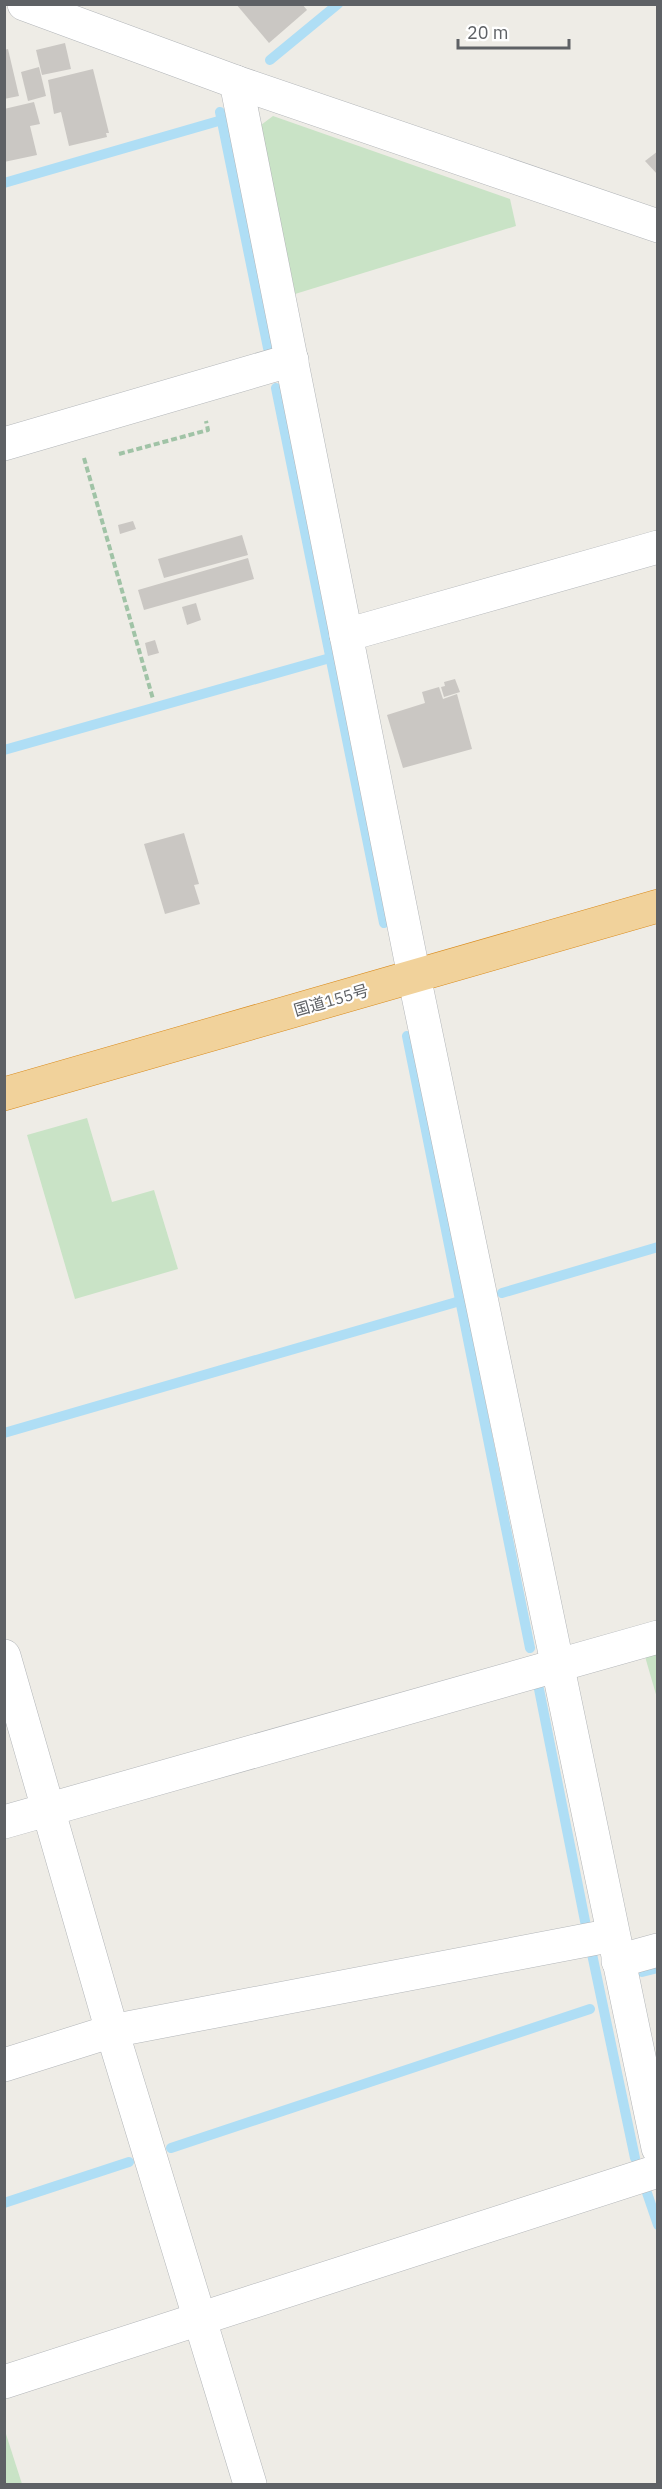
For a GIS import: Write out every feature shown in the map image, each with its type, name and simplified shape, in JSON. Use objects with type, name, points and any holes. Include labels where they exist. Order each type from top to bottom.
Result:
[{"type":"highway","name":"国道155号","points":[[4,1094],[657,906]]},
{"type":"street","points":[[24,4],[236,82],[657,225]]},
{"type":"street","points":[[236,82],[414,976],[657,2146]]},
{"type":"street","points":[[4,444],[292,360]]},
{"type":"street","points":[[346,635],[657,547]]},
{"type":"street","points":[[4,1822],[657,1637]]},
{"type":"street","points":[[4,1656],[112,2031],[250,2484]]},
{"type":"street","points":[[4,2065],[112,2031],[616,1948],[657,1950]]},
{"type":"street","points":[[4,2382],[657,2171]]},
{"type":"path","points":[[74,424],[153,699]]},
{"type":"green space","points":[[273,116],[510,199],[516,226],[295,294],[261,125]]},
{"type":"green space","points":[[87,1118],[112,1202],[154,1190],[178,1269],[75,1299],[27,1135]]},
{"type":"green space","points":[[657,1649],[657,1698],[644,1653]]},
{"type":"green space","points":[[5,2431],[22,2484],[5,2484]]},
{"type":"building","points":[[236,4],[302,4],[307,10],[269,43]]},
{"type":"building","points":[[65,43],[71,69],[42,75],[36,50]]},
{"type":"building","points":[[8,49],[19,96],[4,99],[4,50]]},
{"type":"building","points":[[39,67],[46,96],[28,101],[21,72]]},
{"type":"building","points":[[93,69],[109,133],[106,133],[107,137],[69,146],[61,112],[54,114],[48,80]]},
{"type":"building","points":[[34,102],[40,124],[30,126],[37,155],[4,162],[4,109]]},
{"type":"building","points":[[658,151],[658,175],[645,161]]},
{"type":"building","points":[[133,521],[136,529],[120,534],[118,525]]},
{"type":"building","points":[[242,535],[248,555],[164,578],[158,559]]},
{"type":"building","points":[[248,558],[254,579],[144,610],[138,590]]},
{"type":"building","points":[[196,603],[201,620],[187,625],[182,607]]},
{"type":"building","points":[[155,640],[159,653],[148,656],[145,643]]},
{"type":"building","points":[[455,679],[460,692],[444,697],[441,687],[445,686],[444,682]]},
{"type":"building","points":[[439,687],[443,699],[457,694],[472,749],[403,768],[387,715],[425,703],[422,692]]},
{"type":"building","points":[[184,833],[199,884],[194,885],[200,904],[165,914],[144,844]]},
{"type":"waterway","points":[[270,60],[338,4]]},
{"type":"waterway","points":[[220,112],[268,348]]},
{"type":"waterway","points":[[4,183],[222,120]]},
{"type":"waterway","points":[[276,388],[384,923]]},
{"type":"waterway","points":[[4,750],[330,658]]},
{"type":"waterway","points":[[407,1036],[530,1648]]},
{"type":"waterway","points":[[502,1293],[658,1247]]},
{"type":"waterway","points":[[4,1433],[460,1301]]},
{"type":"waterway","points":[[539,1689],[586,1926]]},
{"type":"waterway","points":[[592,1954],[635,2158]]},
{"type":"waterway","points":[[642,1972],[658,1968]]},
{"type":"waterway","points":[[171,2148],[590,2009]]},
{"type":"waterway","points":[[4,2203],[129,2162]]},
{"type":"waterway","points":[[646,2190],[658,2225]]}]
